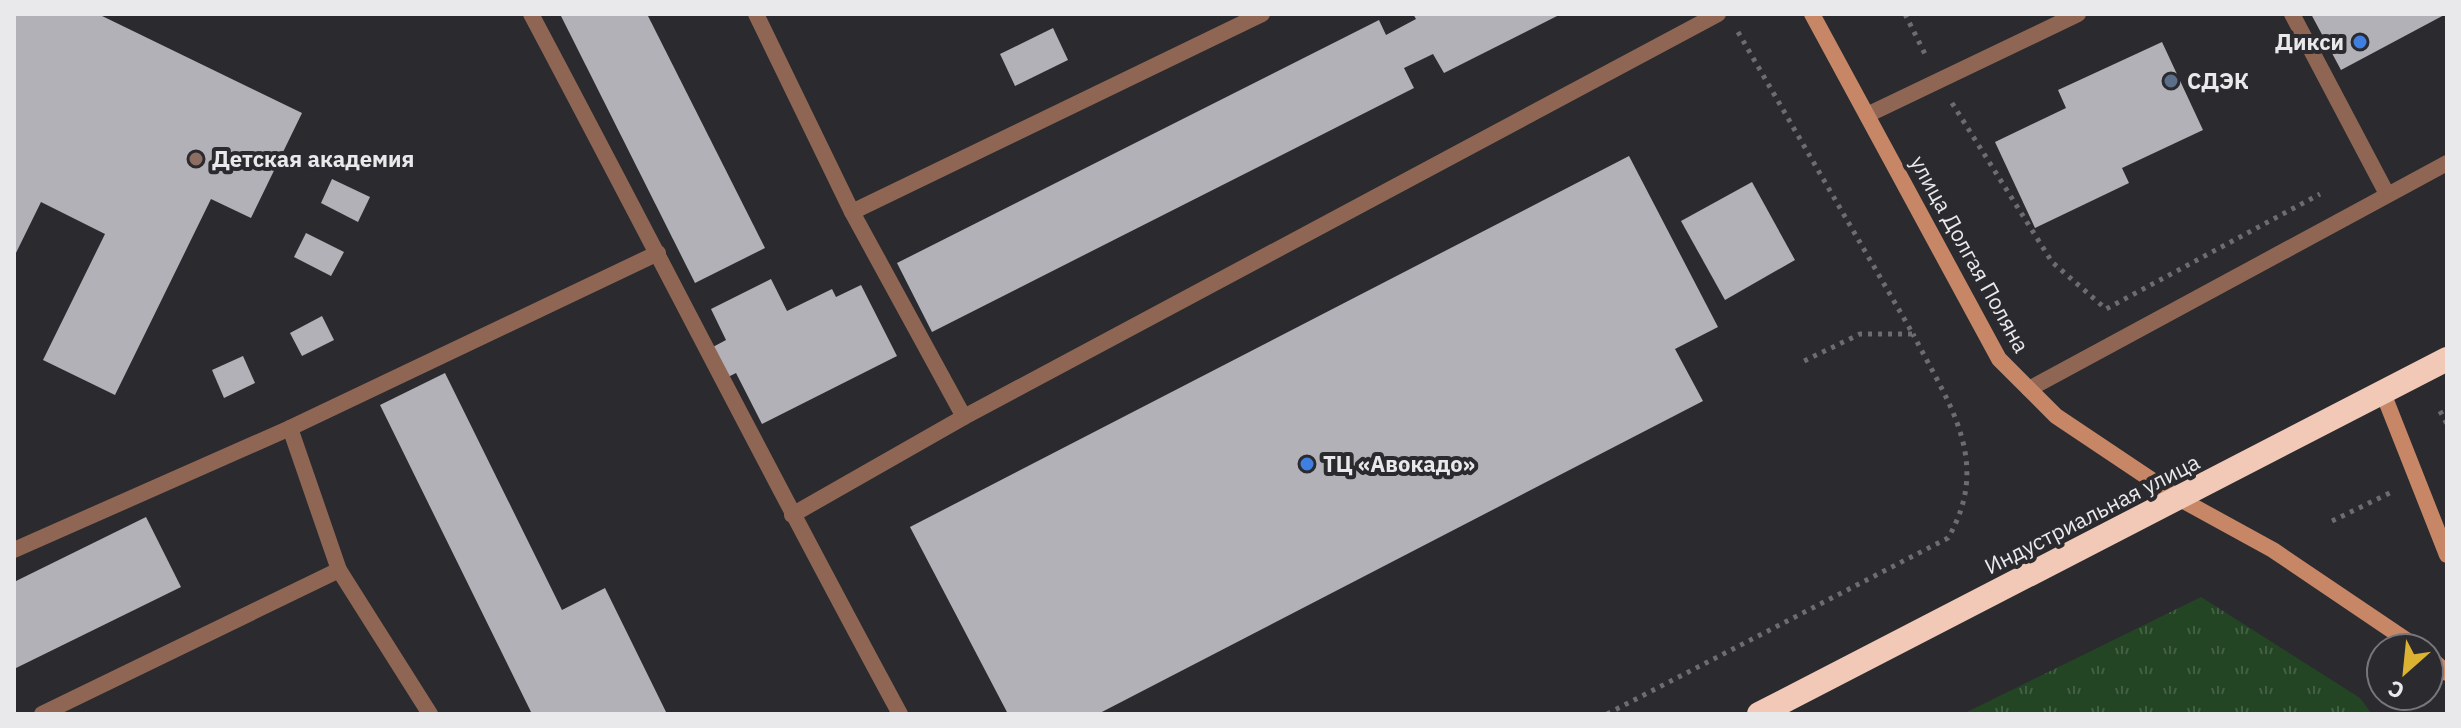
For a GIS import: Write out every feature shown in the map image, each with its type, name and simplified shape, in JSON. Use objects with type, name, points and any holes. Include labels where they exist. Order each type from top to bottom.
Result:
[{"type":"highway","name":"Индустриальная улица","points":[[1759,714],[2447,359]]},
{"type":"main road","name":"улица Долгая Поляна","points":[[1812,14],[1999,359],[2056,416],[2180,499],[2273,550],[2394,632]]},
{"type":"main road","points":[[2383,393],[2447,555]]},
{"type":"lane","points":[[531,14],[792,515],[900,714]]},
{"type":"lane","points":[[756,14],[852,212],[964,417]]},
{"type":"lane","points":[[852,212],[1262,14]]},
{"type":"lane","points":[[792,515],[964,417],[1718,14]]},
{"type":"lane","points":[[1867,115],[2078,14]]},
{"type":"lane","points":[[2292,14],[2387,194]]},
{"type":"lane","points":[[2029,389],[2447,163]]},
{"type":"lane","points":[[14,550],[290,428],[658,253]]},
{"type":"lane","points":[[290,428],[339,570],[430,714]]},
{"type":"lane","points":[[42,714],[339,570]]},
{"type":"path","points":[[1905,14],[1938,82],[2052,262],[2106,309],[2320,194]]},
{"type":"path","points":[[1607,714],[1948,538],[1961,516],[1968,462],[1959,424],[1913,334],[1735,27]]},
{"type":"path","points":[[1802,362],[1860,334],[1913,334]]},
{"type":"path","points":[[2440,411],[2447,424]]},
{"type":"path","points":[[2332,521],[2406,485]]},
{"type":"green space","points":[[2201,597],[2360,698],[2365,705],[2365,712],[2371,713],[1963,714]]},
{"type":"building","points":[[14,14],[98,14],[302,113],[251,218],[211,199],[115,395],[43,360],[105,234],[41,202],[14,257]]},
{"type":"building","points":[[560,14],[647,14],[765,248],[695,283]]},
{"type":"building","points":[[1413,14],[1561,14],[1444,73],[1433,54],[1404,68],[1414,88],[932,332],[897,263],[1379,20],[1386,35],[1416,19]]},
{"type":"building","name":"Дикси","points":[[2311,14],[2446,14],[2341,70]]},
{"type":"building","points":[[1053,28],[1068,60],[1015,86],[1000,54]]},
{"type":"building","points":[[2162,42],[2203,130],[2122,168],[2129,183],[2035,228],[1995,142],[2066,108],[2058,90]]},
{"type":"building","name":"ТЦ «Авокадо»","points":[[1629,156],[1718,327],[1675,349],[1703,401],[1098,714],[1008,714],[910,527]]},
{"type":"building","points":[[332,179],[370,197],[358,222],[321,203]]},
{"type":"building","points":[[1752,182],[1795,260],[1725,300],[1681,221]]},
{"type":"building","points":[[306,233],[344,252],[331,276],[294,257]]},
{"type":"building","points":[[771,279],[787,311],[832,289],[836,297],[861,285],[897,356],[762,424],[736,373],[726,378],[711,348],[726,340],[711,309]]},
{"type":"building","points":[[322,316],[334,340],[302,356],[290,333]]},
{"type":"building","points":[[243,356],[255,383],[224,398],[212,370]]},
{"type":"building","points":[[445,373],[562,610],[605,588],[667,714],[532,714],[380,405]]},
{"type":"building","points":[[146,517],[181,587],[14,669],[14,582]]},
{"type":"place","name":"Дикси","points":[[2360,42]]},
{"type":"place","name":"СДЭК","points":[[2171,81]]},
{"type":"place","name":"Детская академия","points":[[196,159]]},
{"type":"place","name":"ТЦ «Авокадо»","points":[[1307,464]]}]
